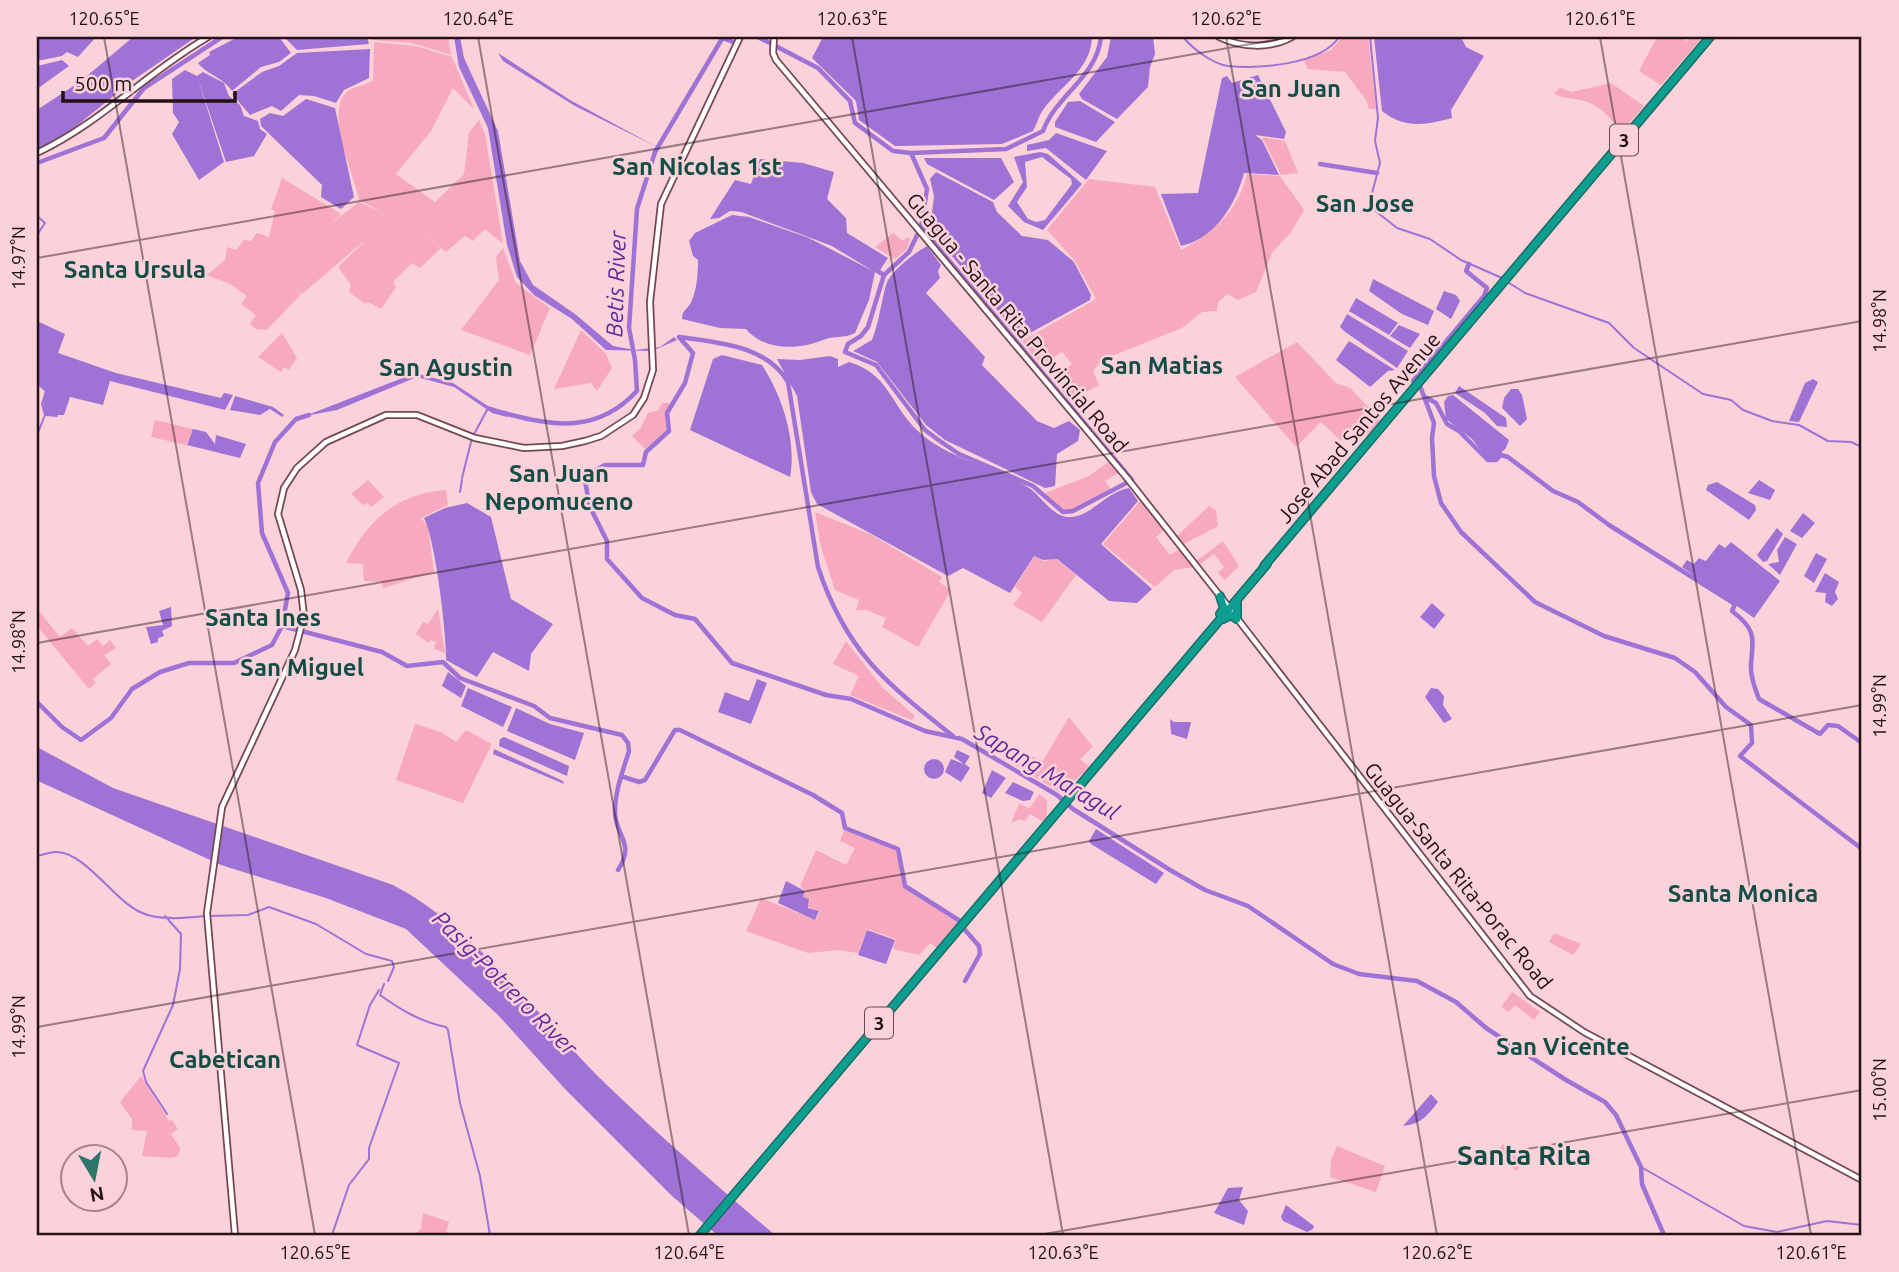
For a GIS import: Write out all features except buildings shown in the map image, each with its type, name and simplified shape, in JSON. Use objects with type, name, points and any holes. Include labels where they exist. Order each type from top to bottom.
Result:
[{"type":"highway","name":"Jose Abad Santos Avenue","points":[[700,1235],[1710,37]]},
{"type":"highway","points":[[1220,596],[1227,601],[1238,598],[1235,610],[1237,619]]},
{"type":"highway","points":[[1219,620],[1224,608],[1220,596]]},
{"type":"highway","points":[[1219,620],[1231,615],[1237,619]]},
{"type":"main road","points":[[37,153],[98,120],[165,64],[208,37]]},
{"type":"main road","points":[[1219,37],[1241,44],[1268,45],[1292,37]]},
{"type":"main road","points":[[235,1235],[207,925],[219,822],[301,633],[304,616],[301,590],[278,514],[284,488],[297,468],[326,442],[386,415],[417,415],[475,438],[507,447],[545,448],[601,436],[629,418],[644,398],[651,377],[653,349],[650,302],[661,204],[739,40]]},
{"type":"main road","name":"Guagua - Santa Rita Provincial Road","points":[[774,41],[776,60],[1129,480],[1229,607]]},
{"type":"main road","name":"Guagua-Santa Rita-Porac Road","points":[[1229,607],[1530,996],[1584,1032],[1862,1180]]},
{"type":"shaded area","points":[[371,37],[448,37],[451,55],[412,43],[373,40]]},
{"type":"shaded area","points":[[1342,37],[1368,37],[1376,109],[1369,109],[1366,100],[1345,72],[1308,69],[1304,60],[1331,50]]},
{"type":"shaded area","points":[[1657,37],[1680,37],[1687,41],[1693,37],[1700,40],[1661,85],[1639,71]]},
{"type":"shaded area","points":[[374,42],[416,46],[452,57],[474,109],[453,88],[431,131],[396,174],[435,202],[464,174],[469,133],[479,120],[485,134],[503,244],[485,229],[473,241],[465,236],[446,252],[401,213],[441,248],[420,268],[412,263],[393,282],[396,287],[381,309],[368,302],[365,304],[349,292],[351,285],[338,267],[364,241],[302,294],[294,287],[301,294],[267,330],[256,329],[250,324],[256,315],[241,304],[247,296],[230,284],[207,275],[225,260],[227,247],[236,250],[244,240],[251,241],[257,233],[269,237],[275,211],[271,209],[282,178],[341,214],[330,224],[359,202],[385,214],[359,200],[339,128],[341,100],[348,91],[373,80]]},
{"type":"shaded area","points":[[1611,83],[1644,106],[1621,132],[1599,108],[1554,93],[1560,88],[1572,92]]},
{"type":"shaded area","points":[[1262,137],[1285,141],[1298,173],[1281,175]]},
{"type":"shaded area","points":[[1247,174],[1280,176],[1304,210],[1291,232],[1272,253],[1256,292],[1238,300],[1228,294],[1218,302],[1217,311],[1202,312],[1182,328],[1102,360],[1093,371],[1099,385],[1070,400],[1052,378],[1072,364],[1062,352],[1041,365],[1022,341],[1096,299],[1075,261],[1047,230],[1089,179],[1155,187],[1181,250],[1223,220],[1238,199]]},
{"type":"shaded area","points":[[893,233],[903,241],[907,237],[910,239],[907,249],[895,259],[875,247]]},
{"type":"shaded area","points":[[503,248],[516,283],[550,308],[530,355],[461,330],[499,280],[496,257]]},
{"type":"shaded area","points":[[581,330],[606,354],[612,368],[597,391],[591,383],[554,389]]},
{"type":"shaded area","points":[[282,333],[297,358],[289,370],[284,367],[281,372],[258,357]]},
{"type":"shaded area","points":[[1297,342],[1336,383],[1350,388],[1381,420],[1367,435],[1357,425],[1341,441],[1321,422],[1296,447],[1235,377]]},
{"type":"shaded area","points":[[662,403],[671,403],[667,413],[669,430],[645,449],[632,436],[640,429],[648,413],[659,410]]},
{"type":"shaded area","points":[[155,420],[193,429],[186,445],[151,437]]},
{"type":"shaded area","points":[[1110,461],[1120,472],[1105,481],[1111,489],[1074,511],[1063,511],[1045,493],[1089,476]]},
{"type":"shaded area","points":[[368,480],[384,497],[371,507],[368,503],[363,505],[351,494]]},
{"type":"shaded area","points":[[446,490],[448,505],[421,518],[428,527],[434,572],[383,588],[382,582],[364,581],[363,564],[346,563],[374,522],[398,503],[428,492]]},
{"type":"shaded area","points":[[1142,499],[1165,529],[1156,537],[1170,555],[1180,549],[1194,567],[1174,570],[1155,587],[1103,544]]},
{"type":"shaded area","points":[[1209,506],[1216,510],[1218,526],[1182,545],[1176,537]]},
{"type":"shaded area","points":[[815,512],[872,535],[942,577],[939,582],[951,590],[918,647],[882,627],[886,618],[866,610],[856,610],[859,600],[835,590],[821,547]]},
{"type":"shaded area","points":[[1223,541],[1239,566],[1225,580],[1218,573],[1224,567],[1214,554],[1198,566],[1195,562]]},
{"type":"shaded area","points":[[1034,556],[1044,561],[1056,559],[1076,575],[1042,622],[1013,605],[1022,593],[1015,587]]},
{"type":"shaded area","points":[[37,609],[60,637],[72,628],[88,646],[97,639],[103,646],[110,640],[116,648],[104,655],[111,664],[93,679],[96,683],[89,689],[37,626]]},
{"type":"shaded area","points":[[438,609],[445,653],[434,649],[436,642],[431,640],[429,643],[416,634],[423,622],[428,624]]},
{"type":"shaded area","points":[[846,641],[882,687],[915,716],[912,720],[850,695],[859,676],[833,664]]},
{"type":"shaded area","points":[[1069,717],[1093,747],[1080,759],[1090,767],[1061,793],[1005,759],[1008,753],[1024,762],[1028,755],[1043,761]]},
{"type":"shaded area","points":[[415,724],[441,732],[456,742],[466,730],[492,744],[463,803],[396,780]]},
{"type":"shaded area","points":[[1039,794],[1047,800],[1047,818],[1042,821],[1030,814],[1025,821],[1020,819],[1011,823],[1019,804],[1030,808]]},
{"type":"shaded area","points":[[844,830],[897,850],[904,886],[959,922],[937,948],[930,943],[919,955],[893,949],[896,939],[867,929],[858,953],[839,950],[808,953],[746,931],[761,898],[816,920],[820,911],[808,907],[810,899],[803,897],[806,891],[800,886],[816,850],[846,865],[855,848],[840,841]]},
{"type":"shaded area","points":[[1554,933],[1581,944],[1573,955],[1549,942]]},
{"type":"shaded area","points":[[1512,992],[1540,1012],[1534,1020],[1515,1005],[1509,1012],[1501,1007]]},
{"type":"shaded area","points":[[141,1076],[169,1121],[172,1120],[178,1129],[171,1134],[180,1148],[178,1156],[142,1156],[147,1131],[132,1130],[132,1119],[120,1102]]},
{"type":"shaded area","points":[[1503,1144],[1524,1162],[1516,1171],[1495,1153]]},
{"type":"shaded area","points":[[1337,1146],[1385,1166],[1376,1192],[1330,1177],[1331,1160]]},
{"type":"shaded area","points":[[423,1213],[449,1222],[446,1232],[455,1235],[415,1235],[421,1228]]},
{"type":"water","points":[[37,37],[96,37],[78,57],[67,52],[62,56],[37,61]]},
{"type":"water","points":[[133,37],[196,37],[132,81],[53,145],[37,151],[37,110],[81,81]]},
{"type":"water","points":[[238,37],[279,37],[291,53],[279,62],[261,67],[232,91],[198,63],[210,55],[209,52]]},
{"type":"water","points":[[284,37],[367,37],[369,44],[297,50]]},
{"type":"water","points":[[454,37],[460,37],[464,58],[498,131],[520,261],[533,285],[575,314],[613,346],[635,350],[660,347],[674,337],[677,340],[652,351],[606,350],[572,319],[534,295],[517,277],[507,245],[488,128],[459,67]]},
{"type":"water","points":[[823,37],[1092,37],[1090,49],[1081,68],[1043,110],[1033,131],[1002,144],[895,146],[859,120],[856,101],[812,58]]},
{"type":"water","points":[[1111,37],[1153,37],[1155,54],[1150,67],[1148,87],[1117,119],[1082,99],[1079,94],[1107,57]]},
{"type":"water","points":[[1374,37],[1461,37],[1466,47],[1484,56],[1451,110],[1452,118],[1415,124],[1399,121],[1382,111]]},
{"type":"water","points":[[370,49],[369,78],[344,90],[336,103],[314,96],[299,95],[281,111],[272,106],[250,115],[232,94],[262,72],[279,66],[297,53]]},
{"type":"water","points":[[498,53],[570,100],[657,147],[575,106],[503,61]]},
{"type":"water","points":[[62,60],[69,66],[37,89],[37,66]]},
{"type":"water","points":[[185,70],[197,76],[224,162],[199,180],[172,134],[179,122],[173,113],[172,79]]},
{"type":"water","points":[[203,72],[224,83],[229,96],[240,105],[244,116],[258,121],[260,129],[267,134],[254,156],[226,162],[197,76]]},
{"type":"water","points":[[1258,75],[1286,132],[1284,139],[1255,135],[1262,140],[1279,175],[1244,173],[1230,208],[1214,228],[1193,242],[1181,246],[1161,194],[1198,193],[1222,78],[1227,76],[1232,83]]},
{"type":"water","points":[[306,99],[335,108],[354,197],[341,209],[321,197],[322,185],[261,126],[260,119],[270,113],[283,116]]},
{"type":"water","points":[[1080,101],[1115,122],[1096,142],[1055,127],[1055,122],[1068,102]]},
{"type":"water","points":[[1056,133],[1107,151],[1086,180],[1046,148],[1027,151],[1027,145],[1049,140]]},
{"type":"water","points":[[1040,152],[1048,154],[1082,184],[1043,230],[1024,222],[1008,206],[1023,182],[1014,157]],"holes":[[[1042,157],[1071,179],[1072,184],[1045,220],[1036,222],[1028,219],[1017,202],[1027,187],[1025,162]]]},
{"type":"water","points":[[924,158],[1001,158],[1014,182],[994,200],[927,164]]},
{"type":"water","points":[[760,159],[803,163],[834,172],[827,199],[846,218],[847,233],[888,258],[880,270],[829,244],[748,214],[730,211],[719,218],[710,219],[735,180],[751,184]]},
{"type":"water","points":[[936,172],[993,202],[997,212],[1022,236],[1048,240],[1074,262],[1091,295],[1090,300],[1021,338],[930,230],[934,196],[930,179]]},
{"type":"water","points":[[732,215],[749,217],[809,238],[875,272],[869,300],[855,333],[793,347],[772,345],[753,336],[746,329],[720,328],[682,319],[694,295],[697,276],[698,260],[693,256],[689,241],[695,233]]},
{"type":"water","points":[[927,246],[941,265],[938,271],[940,278],[926,293],[985,357],[982,365],[1037,421],[1054,428],[1069,421],[1080,430],[1078,441],[1057,454],[1055,486],[1045,488],[945,440],[926,425],[877,362],[853,351],[872,340],[886,285],[892,274]]},
{"type":"water","points":[[1373,279],[1434,311],[1428,325],[1402,314],[1369,291]]},
{"type":"water","points":[[1444,291],[1456,295],[1460,301],[1451,319],[1436,309]]},
{"type":"water","points":[[1356,298],[1398,323],[1389,335],[1349,311]]},
{"type":"water","points":[[1347,314],[1408,351],[1397,368],[1340,327]]},
{"type":"water","points":[[37,321],[65,334],[58,353],[116,373],[221,398],[224,393],[233,395],[225,410],[110,381],[103,405],[70,397],[64,415],[45,415],[43,403],[46,390],[37,382]]},
{"type":"water","points":[[1399,325],[1420,334],[1410,348],[1390,336]]},
{"type":"water","points":[[1349,341],[1395,370],[1388,371],[1370,387],[1336,360]]},
{"type":"water","points":[[722,355],[762,365],[769,377],[781,404],[789,433],[792,463],[790,477],[690,430],[713,359]]},
{"type":"water","points":[[830,356],[838,359],[838,367],[849,362],[873,374],[910,422],[931,442],[1016,480],[1065,517],[1079,515],[1129,488],[1138,501],[1101,544],[1152,589],[1137,603],[1109,601],[1057,559],[1043,560],[1034,556],[1010,593],[963,568],[948,576],[817,504],[811,492],[797,396],[777,359],[800,360]]},
{"type":"water","points":[[419,374],[453,383],[488,406],[508,412],[507,417],[492,413],[454,387],[417,377],[337,410],[305,416],[405,377]]},
{"type":"water","points":[[1813,379],[1818,382],[1799,422],[1789,421],[1805,383]]},
{"type":"water","points":[[1459,386],[1506,418],[1507,427],[1497,426],[1485,413],[1455,393]]},
{"type":"water","points":[[1511,389],[1518,389],[1522,395],[1527,419],[1520,426],[1502,408],[1504,398]]},
{"type":"water","points":[[1453,395],[1509,440],[1506,448],[1496,458],[1487,458],[1472,439],[1446,419],[1444,402],[1448,396]]},
{"type":"water","points":[[235,396],[273,407],[284,415],[282,417],[270,409],[260,415],[230,410]]},
{"type":"water","points":[[193,429],[206,432],[215,444],[216,435],[246,444],[240,458],[187,445]]},
{"type":"water","points":[[1759,480],[1775,490],[1770,500],[1748,493]]},
{"type":"water","points":[[1717,482],[1755,505],[1756,510],[1749,520],[1706,490],[1708,485]]},
{"type":"water","points":[[467,503],[491,517],[511,599],[553,624],[531,654],[529,671],[493,652],[477,677],[446,660],[440,587],[424,518],[445,508]]},
{"type":"water","points":[[1803,513],[1815,523],[1802,538],[1790,531]]},
{"type":"water","points":[[1777,528],[1783,534],[1767,561],[1763,562],[1757,555]]},
{"type":"water","points":[[1785,537],[1797,544],[1780,575],[1768,564],[1779,562],[1777,550]]},
{"type":"water","points":[[1731,542],[1780,581],[1754,618],[1682,567],[1687,560],[1694,564],[1699,558],[1706,561],[1719,544],[1725,548]]},
{"type":"water","points":[[1816,553],[1827,559],[1814,583],[1804,576]]},
{"type":"water","points":[[1825,573],[1839,582],[1835,592],[1838,599],[1832,606],[1825,602],[1826,593],[1815,592]]},
{"type":"water","points":[[1432,603],[1445,615],[1434,629],[1420,617]]},
{"type":"water","points":[[171,607],[172,626],[162,631],[164,636],[158,638],[158,642],[151,644],[146,627],[163,625],[159,611]]},
{"type":"water","points":[[448,672],[466,686],[461,698],[442,686]]},
{"type":"water","points":[[757,679],[767,683],[751,724],[718,712],[725,692],[749,701]]},
{"type":"water","points":[[468,688],[512,707],[503,727],[461,706]]},
{"type":"water","points":[[1431,688],[1438,689],[1444,696],[1443,705],[1452,719],[1444,723],[1425,697]]},
{"type":"water","points":[[516,708],[550,724],[584,733],[575,760],[507,731]]},
{"type":"water","points":[[1170,719],[1174,722],[1191,722],[1187,739],[1171,734]]},
{"type":"water","points":[[504,737],[569,766],[567,776],[499,746],[500,739]]},
{"type":"water","name":"Pasig-Potrero River","points":[[37,747],[113,788],[393,885],[424,904],[481,951],[583,1061],[629,1106],[775,1235],[716,1234],[671,1195],[565,1089],[499,1016],[406,929],[326,898],[221,865],[38,781]]},
{"type":"water","points":[[494,749],[563,781],[564,784],[493,754]]},
{"type":"water","points":[[957,750],[970,756],[965,764],[970,768],[961,782],[945,772],[951,759],[964,764],[954,757]]},
{"type":"water","points":[[930,759],[938,759],[944,769],[938,779],[930,779],[924,773],[924,765]]},
{"type":"water","points":[[992,770],[1006,778],[991,798],[982,793]]},
{"type":"water","points":[[1013,782],[1034,792],[1030,800],[1023,801],[1005,793]]},
{"type":"water","points":[[1096,829],[1164,873],[1156,884],[1091,844],[1089,841]]},
{"type":"water","points":[[786,881],[805,891],[803,897],[809,899],[808,908],[819,911],[815,920],[778,903]]},
{"type":"water","points":[[867,930],[895,940],[886,964],[858,955]]},
{"type":"water","points":[[1431,1094],[1438,1102],[1423,1119],[1403,1126]]},
{"type":"water","points":[[1243,1187],[1239,1200],[1248,1211],[1244,1225],[1214,1213],[1228,1188]]},
{"type":"water","points":[[1286,1205],[1314,1226],[1313,1229],[1307,1232],[1283,1221],[1281,1217]]},
{"type":"waterway","points":[[37,163],[104,138],[144,88],[222,37]]},
{"type":"waterway","name":"Betis River","points":[[504,413],[540,421],[575,423],[607,414],[637,391],[629,328],[637,209],[655,152],[723,37]]},
{"type":"waterway","points":[[758,37],[818,68],[850,101],[855,123],[893,151],[911,153],[1006,149],[1043,131],[1057,107],[1092,64],[1101,37]]},
{"type":"waterway","points":[[1183,37],[1210,59],[1222,65],[1241,67],[1272,66],[1304,59],[1318,54],[1339,37]]},
{"type":"waterway","points":[[1370,37],[1378,118],[1375,141],[1380,163],[1371,197],[1373,209],[1397,228],[1430,239],[1461,260],[1502,278]]},
{"type":"waterway","points":[[722,38],[736,43],[739,41]]},
{"type":"waterway","points":[[911,153],[927,189],[921,227],[909,252],[884,275],[868,327],[861,336],[848,344],[845,352],[876,365],[925,430],[937,439],[959,454],[1033,486],[1063,512],[1073,511],[1132,480],[921,227]]},
{"type":"waterway","points":[[1320,164],[1377,173]]},
{"type":"waterway","points":[[745,211],[833,244],[884,275]]},
{"type":"waterway","points":[[37,216],[45,223],[37,235]]},
{"type":"waterway","points":[[1413,381],[1484,296],[1487,288],[1466,271],[1469,264]]},
{"type":"waterway","points":[[1506,281],[1525,293],[1609,323],[1634,348],[1703,394],[1731,400],[1743,410],[1772,421],[1799,425],[1828,441],[1851,442],[1862,447]]},
{"type":"waterway","name":"Sapang Maragul","points":[[679,337],[693,353],[685,383],[667,413],[669,431],[646,452],[643,465],[605,465],[584,476],[590,507],[607,541],[607,559],[642,598],[675,615],[695,619],[732,663],[826,695],[851,699],[925,731],[962,739],[1057,795],[1073,809],[1170,870],[1205,890],[1248,906],[1333,964],[1359,974],[1417,981],[1456,1002],[1486,1028],[1605,1102],[1616,1115],[1641,1167],[1642,1184],[1664,1235]]},
{"type":"waterway","points":[[680,337],[726,344],[754,353],[779,370],[788,382],[818,567],[841,622],[855,644],[888,682],[953,736]]},
{"type":"waterway","points":[[37,383],[46,391],[42,404],[45,415],[37,435]]},
{"type":"waterway","points":[[1420,386],[1434,423],[1434,476],[1441,503],[1461,532],[1535,602],[1604,636],[1675,658],[1695,672],[1726,707],[1751,725],[1752,743],[1740,756],[1862,849]]},
{"type":"waterway","points":[[1425,397],[1436,403],[1447,424],[1459,431],[1488,460],[1496,460],[1501,455],[1508,457],[1553,491],[1578,502],[1609,525],[1735,604],[1732,611],[1746,624],[1752,635],[1751,674],[1759,699],[1820,734],[1828,725],[1838,726],[1862,743]]},
{"type":"waterway","points":[[462,478],[472,438],[487,410]]},
{"type":"waterway","points":[[46,415],[57,416]]},
{"type":"waterway","points":[[37,702],[62,727],[81,740],[111,718],[132,689],[160,672],[189,663],[234,663],[272,645],[282,626],[288,593],[262,533],[258,483],[275,442],[296,419],[309,415]]},
{"type":"waterway","points":[[460,492],[462,480]]},
{"type":"waterway","points":[[282,626],[382,652],[407,666],[443,662],[460,678],[534,706],[550,718],[622,735],[628,743],[629,751],[615,804],[616,820],[625,846],[623,861],[618,870]]},
{"type":"waterway","points":[[621,776],[639,782],[645,780],[675,730],[680,730],[813,795],[842,813],[845,828],[898,849],[905,886],[960,921]]},
{"type":"waterway","points":[[37,856],[55,852],[68,855],[89,869],[130,906],[147,915],[172,918],[205,916]]},
{"type":"waterway","points":[[209,916],[248,915],[269,907],[316,924],[366,954],[392,961],[394,967],[388,981]]},
{"type":"waterway","points":[[165,916],[181,934],[180,969],[173,1005],[143,1071],[146,1082],[167,1114]]},
{"type":"waterway","points":[[965,930],[979,946],[980,954],[965,981]]},
{"type":"waterway","points":[[384,984],[380,995],[412,1015],[448,1030],[460,1103],[480,1176],[490,1235]]},
{"type":"waterway","points":[[332,1235],[349,1185],[369,1159],[369,1148],[399,1063],[357,1045],[370,1005],[379,990]]},
{"type":"waterway","points":[[1641,1167],[1744,1226],[1777,1232],[1827,1221],[1862,1225]]},
{"type":"district","name":"San Juan","points":[[1291,89]]},
{"type":"district","name":"San Nicolas 1st","points":[[697,167]]},
{"type":"district","name":"San Jose","points":[[1365,204]]},
{"type":"district","name":"Santa Ursula","points":[[135,270]]},
{"type":"district","name":"San Matias","points":[[1162,366]]},
{"type":"district","name":"San Agustin","points":[[446,368]]},
{"type":"district","name":"San Juan Nepomuceno","points":[[559,488]]},
{"type":"district","name":"Santa Ines","points":[[263,618]]},
{"type":"district","name":"San Miguel","points":[[302,668]]},
{"type":"district","name":"Santa Monica","points":[[1743,894]]},
{"type":"district","name":"San Vicente","points":[[1563,1047]]},
{"type":"district","name":"Cabetican","points":[[225,1060]]},
{"type":"district","name":"Santa Rita","points":[[1524,1155]]}]
